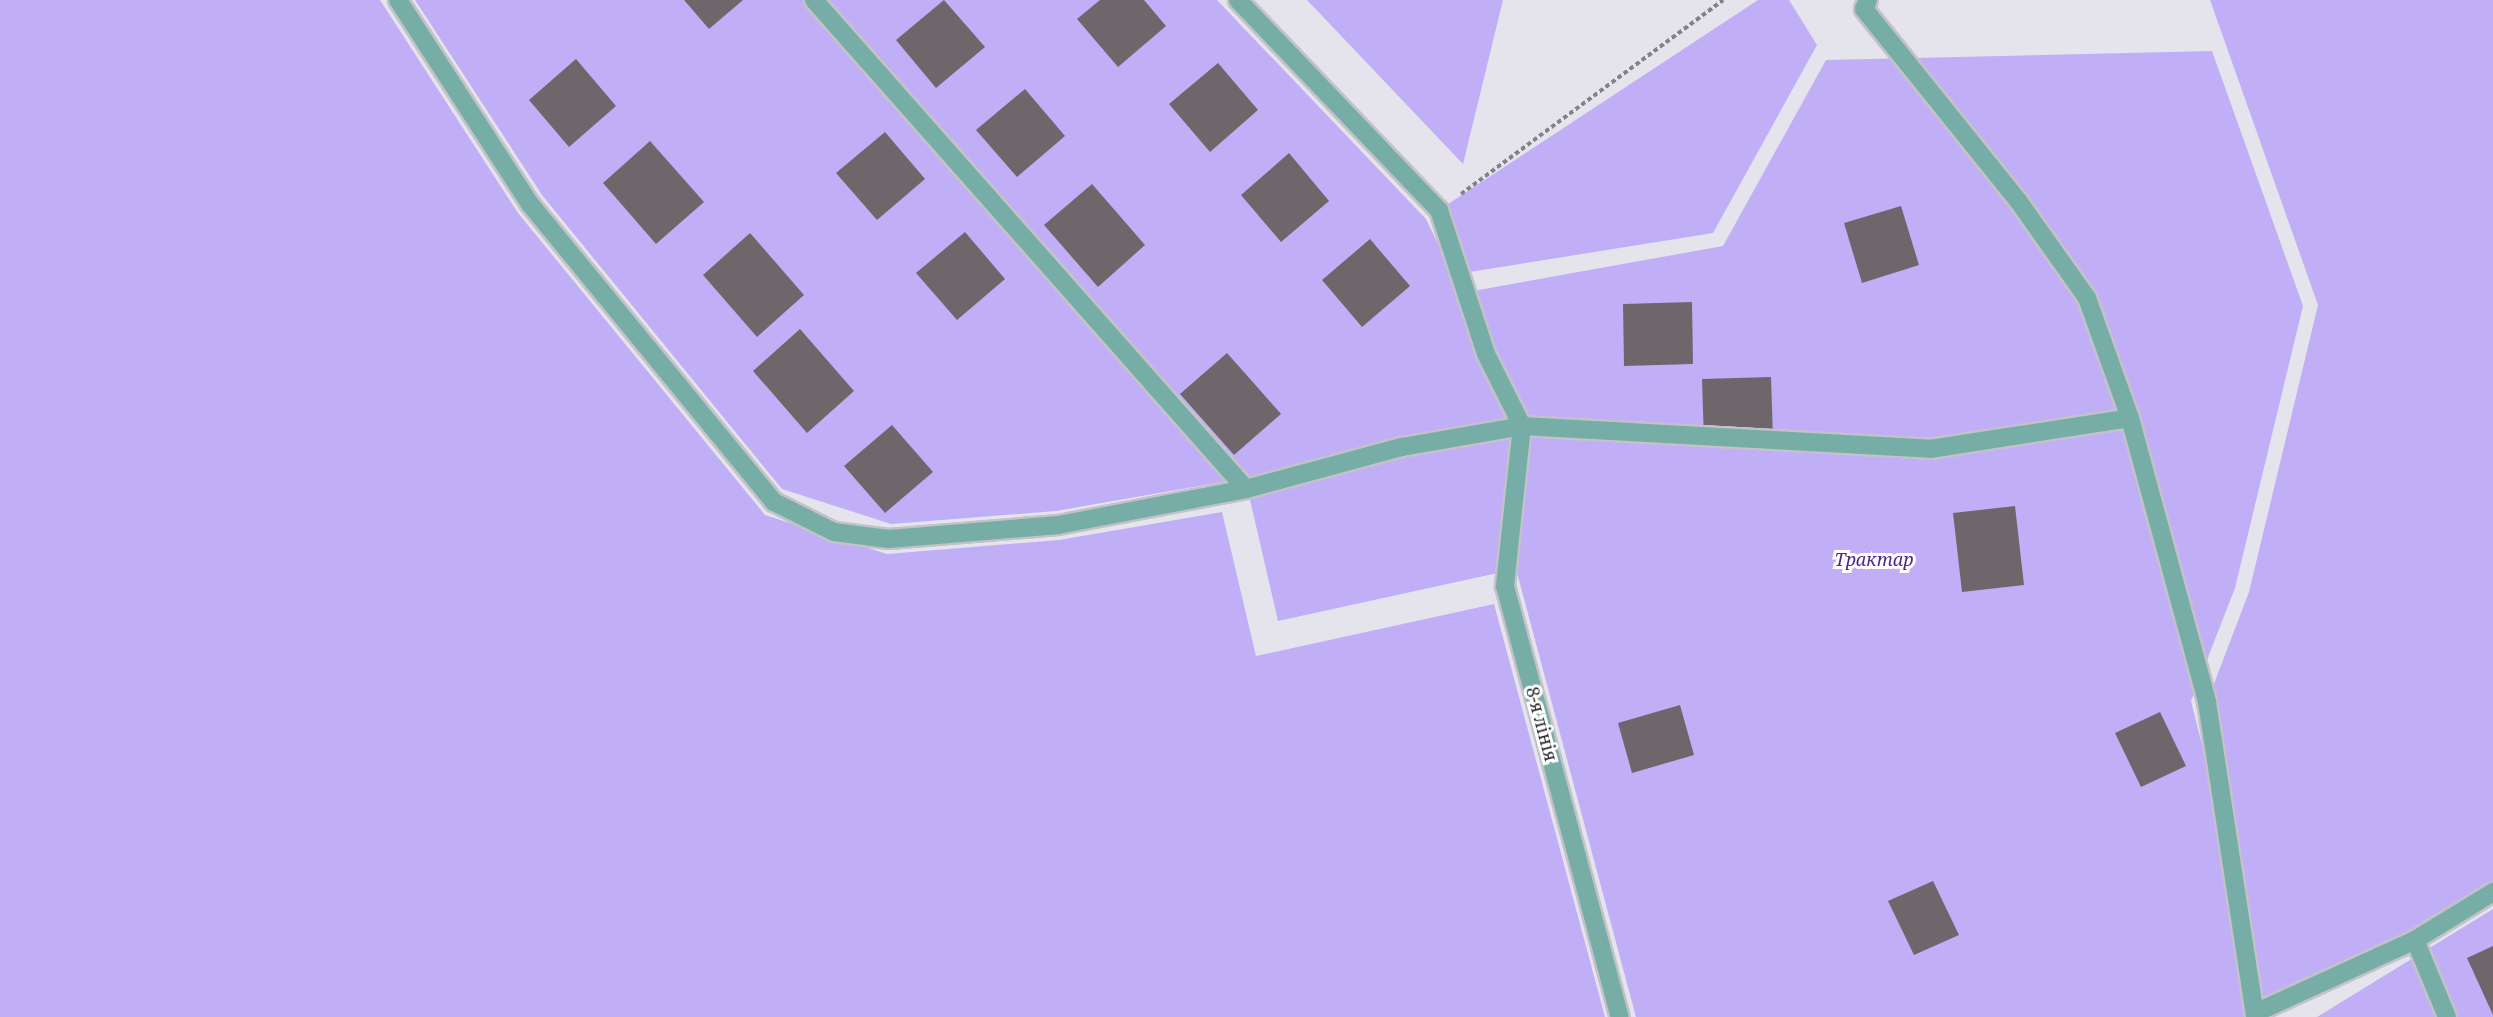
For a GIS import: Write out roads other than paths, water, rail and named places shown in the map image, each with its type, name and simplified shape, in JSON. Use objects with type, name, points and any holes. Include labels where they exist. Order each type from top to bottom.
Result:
[{"type":"street","points":[[398,0],[530,204],[774,502],[834,531],[889,539],[1058,525],[1246,489],[1402,447],[1522,426],[1930,449],[2130,418]]},
{"type":"street","points":[[814,0],[1246,489]]},
{"type":"street","points":[[1238,0],[1438,210],[1486,354],[1522,426]]},
{"type":"street","points":[[1866,5],[2019,202],[2087,297],[2130,418],[2207,702],[2255,1015],[2415,940],[2493,892]]},
{"type":"street","name":"8-я лінія","points":[[1522,426],[1505,586],[1620,1017]]},
{"type":"street","points":[[2415,940],[2447,1017]]},
{"type":"park label","name":"Трактар","points":[[1874,559]]}]
